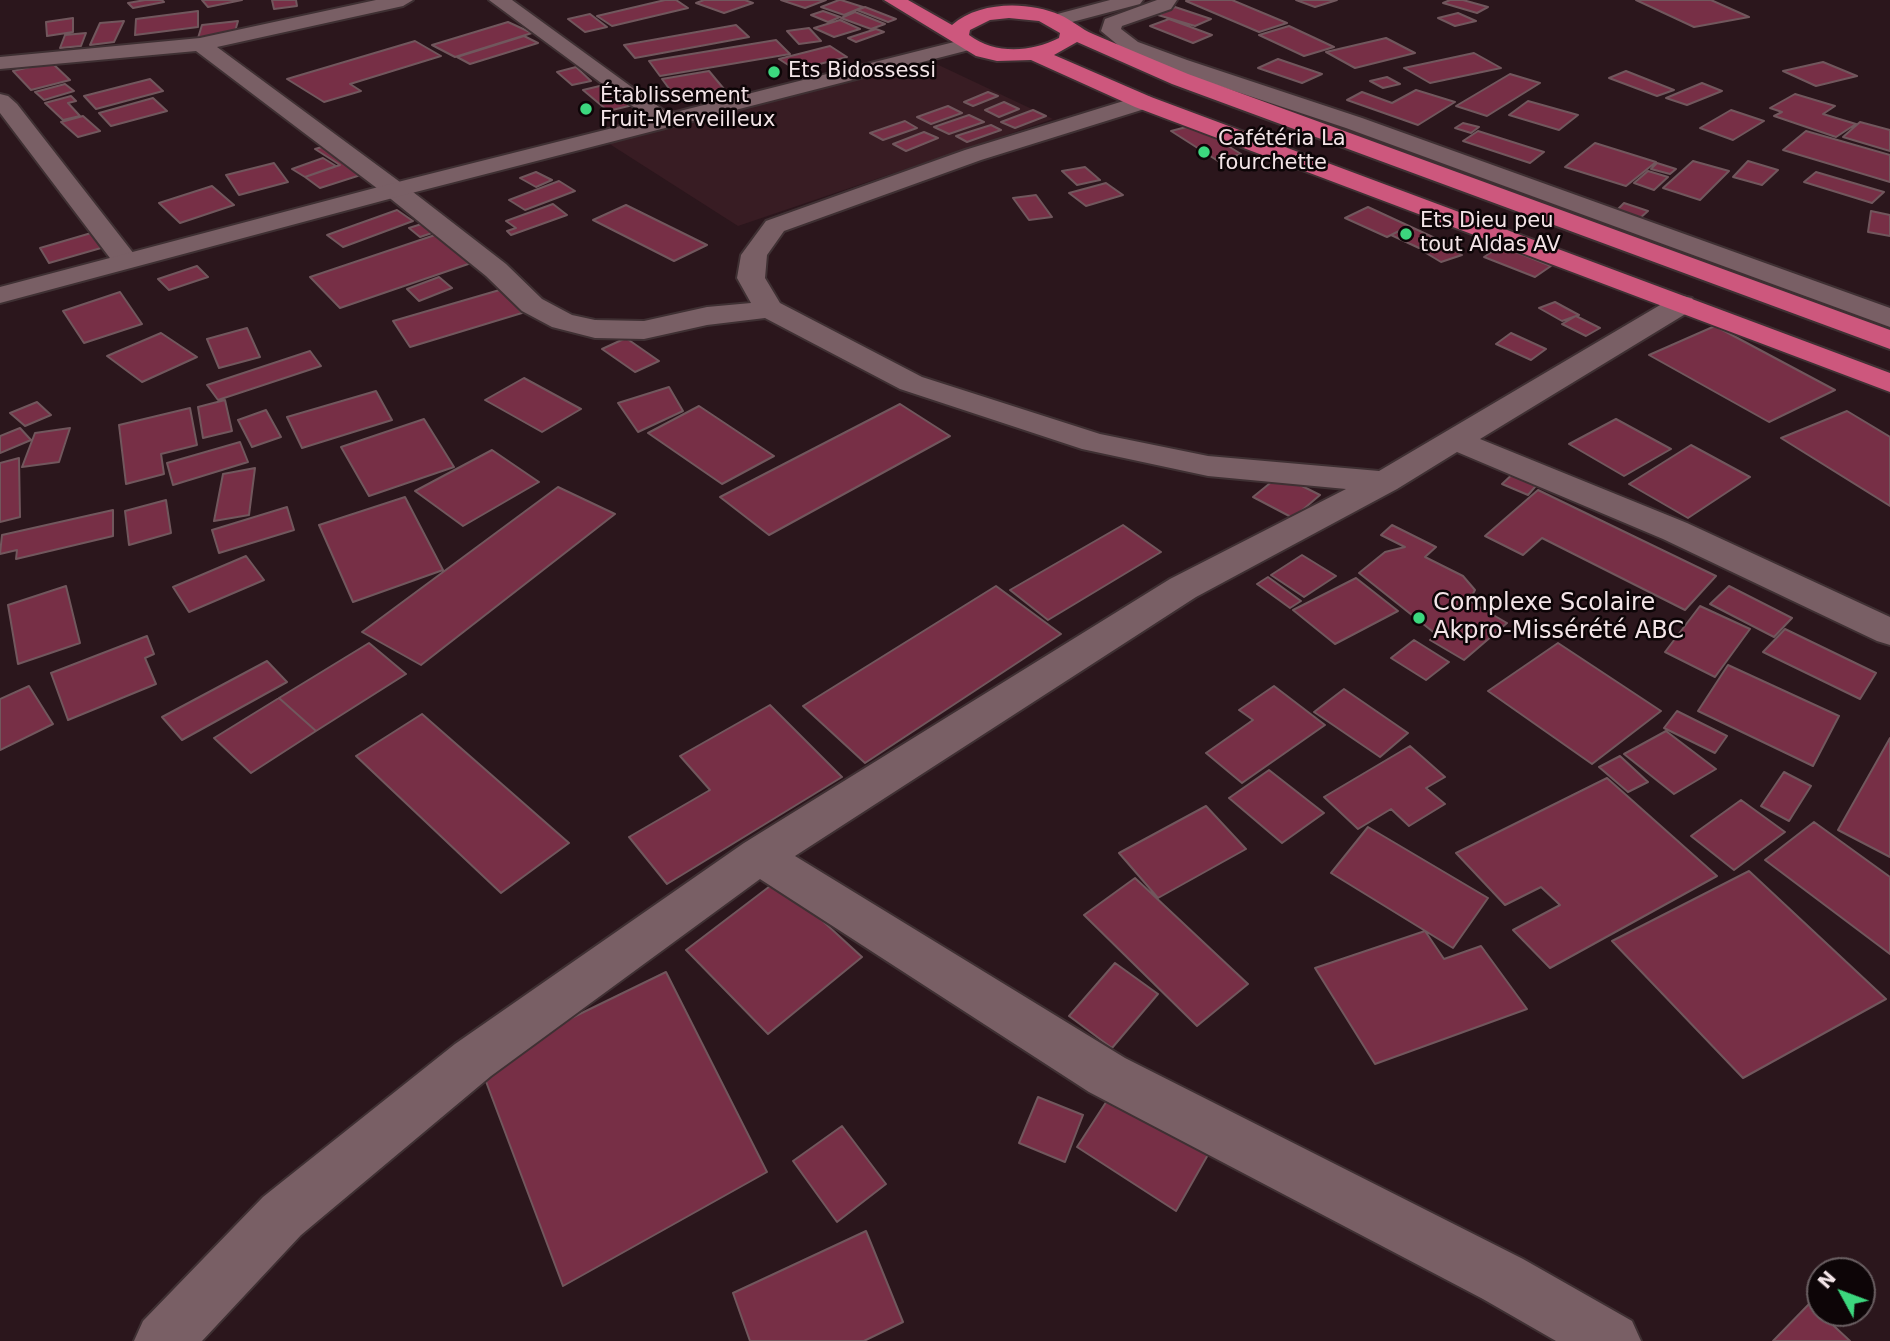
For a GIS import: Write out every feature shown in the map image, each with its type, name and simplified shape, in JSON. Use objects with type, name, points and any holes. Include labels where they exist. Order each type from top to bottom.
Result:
[{"type":"highway","points":[[894,0],[963,41],[997,53],[1035,54],[1062,45],[1068,41],[1064,26]]},
{"type":"highway","points":[[965,0],[1009,12],[1029,13],[1064,26],[1180,79],[1890,340]]},
{"type":"highway","points":[[963,41],[960,27],[970,20],[1009,12]]},
{"type":"highway","points":[[1035,54],[1143,102],[1890,383]]},
{"type":"street","points":[[0,63],[200,44],[403,0]]},
{"type":"street","points":[[499,0],[666,120]]},
{"type":"street","points":[[1064,26],[1133,0]]},
{"type":"street","points":[[1167,0],[1164,5],[1112,23],[1111,31],[1131,46],[1179,65],[1354,123],[1890,318]]},
{"type":"street","points":[[0,295],[963,41]]},
{"type":"street","points":[[200,44],[395,190],[496,270],[532,305],[562,321],[595,329],[644,330],[707,316],[769,309]]},
{"type":"street","points":[[0,100],[125,260]]},
{"type":"street","points":[[1143,102],[973,155],[775,226],[754,255],[751,278],[769,309],[911,383],[1093,442],[1208,466],[1385,482]]},
{"type":"street","points":[[163,1341],[282,1216],[473,1060],[759,856],[1184,588],[1385,482],[1682,304]]},
{"type":"street","points":[[1455,439],[1675,531],[1890,632]]},
{"type":"street","points":[[759,856],[1107,1075],[1503,1279],[1612,1341]]},
{"type":"shaded area","points":[[928,60],[1053,119],[738,226],[608,143]]},
{"type":"building","points":[[145,0],[164,2],[133,8],[128,3]]},
{"type":"building","points":[[202,0],[242,0],[208,7]]},
{"type":"building","points":[[272,0],[296,0],[297,6],[274,9]]},
{"type":"building","points":[[665,0],[676,0],[688,8],[612,26],[597,16]]},
{"type":"building","points":[[704,0],[745,0],[753,3],[724,13],[696,3]]},
{"type":"building","points":[[781,0],[826,0],[805,8]]},
{"type":"building","points":[[839,0],[863,7],[844,15],[821,7]]},
{"type":"building","points":[[1232,0],[1287,23],[1259,32],[1186,1]]},
{"type":"building","points":[[1296,0],[1337,0],[1315,7]]},
{"type":"building","points":[[1463,0],[1488,7],[1477,13],[1443,3]]},
{"type":"building","points":[[1636,0],[1711,0],[1749,17],[1694,27]]},
{"type":"building","points":[[865,7],[896,19],[888,22],[857,10]]},
{"type":"building","points":[[1175,7],[1211,19],[1195,26],[1158,15]]},
{"type":"building","points":[[198,11],[198,27],[135,35],[136,19]]},
{"type":"building","points":[[823,11],[840,17],[828,22],[811,15]]},
{"type":"building","points":[[855,12],[885,24],[871,29],[841,18]]},
{"type":"building","points":[[1458,13],[1476,21],[1455,26],[1438,18]]},
{"type":"building","points":[[590,14],[607,27],[585,32],[568,19]]},
{"type":"building","points":[[73,18],[73,32],[47,36],[46,22]]},
{"type":"building","points":[[1169,19],[1212,35],[1193,43],[1150,26]]},
{"type":"building","points":[[840,20],[860,29],[834,37],[814,28]]},
{"type":"building","points":[[124,21],[114,42],[90,45],[100,23]]},
{"type":"building","points":[[238,21],[234,35],[198,38],[202,25]]},
{"type":"building","points":[[508,22],[532,33],[455,57],[432,45]]},
{"type":"building","points":[[736,25],[749,37],[635,58],[624,45]]},
{"type":"building","points":[[1289,26],[1334,47],[1304,56],[1259,35]]},
{"type":"building","points":[[809,28],[821,41],[799,44],[787,31]]},
{"type":"building","points":[[876,29],[884,32],[856,42],[848,38]]},
{"type":"building","points":[[86,33],[81,46],[60,48],[65,35]]},
{"type":"building","points":[[524,36],[538,43],[470,64],[457,57]]},
{"type":"building","points":[[1386,38],[1415,53],[1355,68],[1326,52]]},
{"type":"building","points":[[776,40],[790,54],[660,76],[649,61]]},
{"type":"building","points":[[415,41],[441,56],[350,84],[361,91],[324,102],[287,79]]},
{"type":"building","points":[[830,46],[847,57],[796,70],[779,59]]},
{"type":"building","points":[[1474,53],[1501,68],[1430,83],[1404,68]]},
{"type":"building","points":[[1278,59],[1322,74],[1302,83],[1258,68]]},
{"type":"building","points":[[51,62],[70,80],[31,90],[13,71]]},
{"type":"building","points":[[1823,62],[1857,76],[1816,86],[1783,71]]},
{"type":"building","points":[[576,67],[591,81],[572,85],[557,72]]},
{"type":"building","points":[[709,71],[724,89],[676,98],[662,79]]},
{"type":"building","points":[[1626,71],[1674,90],[1657,96],[1609,78]]},
{"type":"building","points":[[1510,74],[1540,83],[1487,116],[1456,106]]},
{"type":"building","points":[[1387,77],[1400,84],[1383,88],[1370,81]]},
{"type":"building","points":[[150,79],[163,91],[96,109],[84,96]]},
{"type":"building","points":[[1702,83],[1722,91],[1687,105],[1666,98]]},
{"type":"building","points":[[65,84],[74,91],[44,100],[35,92]]},
{"type":"building","points":[[608,84],[633,105],[608,111],[583,90]]},
{"type":"building","points":[[1416,90],[1455,102],[1418,125],[1347,100],[1362,92],[1392,103]]},
{"type":"building","points":[[988,92],[998,96],[973,106],[964,102]]},
{"type":"building","points":[[1795,94],[1835,106],[1823,114],[1856,124],[1836,137],[1774,116],[1782,112],[1770,108]]},
{"type":"building","points":[[71,96],[76,101],[68,103],[80,116],[63,120],[45,103]]},
{"type":"building","points":[[153,98],[167,111],[111,126],[99,113]]},
{"type":"building","points":[[1528,101],[1578,115],[1559,130],[1509,115]]},
{"type":"building","points":[[1004,102],[1019,109],[999,117],[985,110]]},
{"type":"building","points":[[948,106],[962,113],[931,124],[917,117]]},
{"type":"building","points":[[1033,110],[1046,116],[1015,128],[1001,122]]},
{"type":"building","points":[[1731,110],[1764,121],[1733,140],[1700,128]]},
{"type":"building","points":[[969,115],[984,122],[949,134],[934,127]]},
{"type":"building","points":[[83,116],[100,131],[78,137],[61,122]]},
{"type":"building","points":[[905,121],[917,128],[883,140],[870,133]]},
{"type":"building","points":[[1860,122],[1890,130],[1890,151],[1843,137]]},
{"type":"building","points":[[1463,123],[1479,127],[1471,133],[1455,128]]},
{"type":"building","points":[[991,125],[1001,130],[967,142],[956,136]]},
{"type":"building","points":[[1194,125],[1241,154],[1218,161],[1171,131]]},
{"type":"building","points":[[1478,131],[1544,152],[1530,163],[1463,141]]},
{"type":"building","points":[[1806,131],[1890,155],[1890,182],[1783,150]]},
{"type":"building","points":[[924,132],[938,138],[906,151],[893,144]]},
{"type":"building","points":[[1595,143],[1656,162],[1626,186],[1565,167]]},
{"type":"building","points":[[329,145],[370,172],[320,188],[305,177],[340,165],[315,149]]},
{"type":"building","points":[[323,158],[336,166],[305,177],[292,169]]},
{"type":"building","points":[[1693,161],[1729,171],[1700,200],[1663,188]]},
{"type":"building","points":[[1748,161],[1778,170],[1762,185],[1733,177]]},
{"type":"building","points":[[274,163],[288,182],[239,195],[226,175]]},
{"type":"building","points":[[1657,163],[1676,169],[1670,174],[1651,169]]},
{"type":"building","points":[[1085,167],[1100,180],[1077,185],[1062,171]]},
{"type":"building","points":[[1648,171],[1668,177],[1654,190],[1634,183]]},
{"type":"building","points":[[536,172],[552,180],[536,187],[520,178]]},
{"type":"building","points":[[1816,172],[1884,192],[1872,203],[1804,182]]},
{"type":"building","points":[[559,181],[575,191],[525,210],[509,200]]},
{"type":"building","points":[[1106,183],[1123,195],[1086,206],[1069,193]]},
{"type":"building","points":[[212,186],[234,205],[180,223],[159,203]]},
{"type":"building","points":[[1036,195],[1052,217],[1029,220],[1013,198]]},
{"type":"building","points":[[1624,203],[1648,211],[1639,219],[1615,212]]},
{"type":"building","points":[[553,204],[567,215],[511,235],[507,231],[516,228],[506,221]]},
{"type":"building","points":[[626,205],[707,245],[674,261],[593,220]]},
{"type":"building","points":[[1368,207],[1409,226],[1387,237],[1345,218]]},
{"type":"building","points":[[397,210],[413,221],[343,247],[327,235]]},
{"type":"building","points":[[1871,211],[1890,215],[1890,236],[1868,232]]},
{"type":"building","points":[[431,221],[441,230],[420,237],[409,228]]},
{"type":"building","points":[[1409,226],[1437,239],[1419,248],[1391,235]]},
{"type":"building","points":[[98,231],[108,246],[49,263],[40,248]]},
{"type":"building","points":[[444,232],[477,261],[340,308],[310,277]]},
{"type":"building","points":[[1441,243],[1462,255],[1441,262],[1421,250]]},
{"type":"building","points":[[1501,246],[1551,266],[1535,277],[1484,257]]},
{"type":"building","points":[[197,266],[208,277],[169,290],[158,279]]},
{"type":"building","points":[[439,277],[452,288],[419,301],[407,289]]},
{"type":"building","points":[[503,289],[522,313],[410,347],[393,321]]},
{"type":"building","points":[[120,292],[142,324],[84,343],[63,311]]},
{"type":"building","points":[[1555,302],[1579,315],[1562,321],[1539,308]]},
{"type":"building","points":[[1576,316],[1600,328],[1586,336],[1562,324]]},
{"type":"building","points":[[1715,326],[1835,390],[1769,422],[1649,355]]},
{"type":"building","points":[[247,328],[260,357],[219,368],[207,339]]},
{"type":"building","points":[[161,333],[197,357],[142,382],[107,356]]},
{"type":"building","points":[[1511,333],[1546,349],[1531,360],[1496,344]]},
{"type":"building","points":[[626,338],[659,361],[635,372],[602,349]]},
{"type":"building","points":[[310,351],[321,366],[218,400],[207,385]]},
{"type":"building","points":[[524,378],[581,409],[542,432],[485,400]]},
{"type":"building","points":[[669,387],[683,411],[638,432],[618,403]]},
{"type":"building","points":[[376,391],[392,420],[302,448],[287,417]]},
{"type":"building","points":[[225,400],[232,431],[203,438],[198,407]]},
{"type":"building","points":[[37,402],[51,415],[25,426],[10,413]]},
{"type":"building","points":[[900,404],[950,436],[769,535],[720,497]]},
{"type":"building","points":[[699,406],[774,456],[722,484],[648,433]]},
{"type":"building","points":[[190,408],[197,445],[161,454],[164,474],[126,484],[119,425]]},
{"type":"building","points":[[266,410],[281,437],[252,447],[238,420]]},
{"type":"building","points":[[1847,411],[1890,437],[1890,506],[1781,438]]},
{"type":"building","points":[[424,419],[454,467],[369,496],[341,447]]},
{"type":"building","points":[[1616,419],[1671,449],[1624,476],[1569,444]]},
{"type":"building","points":[[20,428],[31,440],[0,453],[0,436]]},
{"type":"building","points":[[70,428],[59,462],[22,467],[35,433]]},
{"type":"building","points":[[240,442],[248,462],[173,485],[167,463]]},
{"type":"building","points":[[1691,445],[1750,477],[1688,518],[1629,484]]},
{"type":"building","points":[[492,450],[539,482],[463,526],[415,491]]},
{"type":"building","points":[[19,458],[20,517],[0,522],[0,463]]},
{"type":"building","points":[[255,468],[249,515],[214,521],[223,474]]},
{"type":"building","points":[[1517,470],[1541,480],[1528,495],[1502,484]]},
{"type":"building","points":[[1280,475],[1320,495],[1293,518],[1253,497]]},
{"type":"building","points":[[558,487],[615,514],[421,665],[362,632]]},
{"type":"building","points":[[1538,490],[1716,576],[1685,610],[1542,538],[1523,555],[1485,536]]},
{"type":"building","points":[[405,497],[443,570],[353,602],[319,525]]},
{"type":"building","points":[[166,500],[171,533],[129,545],[125,511]]},
{"type":"building","points":[[287,507],[294,530],[219,553],[212,530]]},
{"type":"building","points":[[113,510],[113,536],[16,559],[17,550],[0,554],[2,535]]},
{"type":"building","points":[[1123,525],[1161,552],[1048,620],[1010,590]]},
{"type":"building","points":[[1392,525],[1436,547],[1425,557],[1463,576],[1475,590],[1469,601],[1507,623],[1464,660],[1430,640],[1437,635],[1359,573],[1385,552],[1405,547],[1381,535]]},
{"type":"building","points":[[1302,555],[1336,576],[1304,597],[1271,575]]},
{"type":"building","points":[[246,556],[264,580],[189,612],[173,587]]},
{"type":"building","points":[[1268,577],[1301,601],[1290,608],[1257,584]]},
{"type":"building","points":[[1356,578],[1398,611],[1335,644],[1293,610]]},
{"type":"building","points":[[66,586],[80,643],[18,664],[8,605]]},
{"type":"building","points":[[996,586],[1061,634],[865,763],[803,706]]},
{"type":"building","points":[[1729,586],[1792,618],[1774,637],[1710,604]]},
{"type":"building","points":[[1700,606],[1750,629],[1715,677],[1665,652]]},
{"type":"building","points":[[1785,629],[1876,673],[1860,699],[1763,652]]},
{"type":"building","points":[[147,636],[154,654],[145,658],[156,684],[68,720],[51,673]]},
{"type":"building","points":[[1414,640],[1449,662],[1426,680],[1391,658]]},
{"type":"building","points":[[369,643],[406,674],[316,731],[279,698]]},
{"type":"building","points":[[1558,643],[1661,711],[1592,764],[1488,691]]},
{"type":"building","points":[[267,661],[287,682],[182,740],[162,717]]},
{"type":"building","points":[[1728,665],[1839,716],[1813,766],[1698,711]]},
{"type":"building","points":[[29,686],[53,724],[0,750],[0,699]]},
{"type":"building","points":[[1274,686],[1325,725],[1242,783],[1206,753],[1253,720],[1239,710]]},
{"type":"building","points":[[1344,689],[1408,733],[1380,757],[1314,712]]},
{"type":"building","points":[[279,698],[316,731],[251,773],[214,738]]},
{"type":"building","points":[[770,705],[842,777],[667,884],[629,837],[710,790],[680,756]]},
{"type":"building","points":[[1677,711],[1727,736],[1715,753],[1664,728]]},
{"type":"building","points":[[422,714],[569,843],[501,893],[356,756]]},
{"type":"building","points":[[1666,731],[1716,769],[1674,794],[1624,754]]},
{"type":"building","points":[[1890,738],[1890,857],[1838,830]]},
{"type":"building","points":[[1410,746],[1445,777],[1426,788],[1445,804],[1409,826],[1391,809],[1358,829],[1324,797]]},
{"type":"building","points":[[1620,756],[1648,782],[1628,792],[1599,767]]},
{"type":"building","points":[[1269,770],[1324,813],[1282,843],[1229,798]]},
{"type":"building","points":[[1784,772],[1811,786],[1789,821],[1761,806]]},
{"type":"building","points":[[1607,778],[1717,876],[1550,968],[1513,930],[1560,905],[1541,887],[1505,905],[1456,853]]},
{"type":"building","points":[[1741,800],[1785,832],[1734,870],[1691,836]]},
{"type":"building","points":[[1206,806],[1246,849],[1158,898],[1119,853]]},
{"type":"building","points":[[1814,822],[1890,877],[1890,954],[1765,860]]},
{"type":"building","points":[[1368,827],[1488,898],[1453,948],[1331,873]]},
{"type":"building","points":[[1749,871],[1886,999],[1743,1078],[1612,941]]},
{"type":"building","points":[[1135,878],[1248,984],[1197,1026],[1084,915]]},
{"type":"building","points":[[778,880],[862,957],[768,1034],[686,950]]},
{"type":"building","points":[[1425,931],[1444,959],[1481,946],[1527,1009],[1375,1064],[1315,968]]},
{"type":"building","points":[[1115,963],[1158,994],[1112,1048],[1069,1016]]},
{"type":"building","points":[[666,972],[767,1172],[563,1286],[479,1063]]},
{"type":"building","points":[[1112,1093],[1209,1153],[1176,1211],[1077,1147]]},
{"type":"building","points":[[1038,1097],[1083,1115],[1065,1162],[1019,1143]]},
{"type":"building","points":[[842,1126],[886,1184],[837,1222],[793,1161]]},
{"type":"building","points":[[866,1231],[903,1322],[864,1341],[750,1341],[733,1293]]},
{"type":"building","points":[[1806,1307],[1806,1327],[1835,1327],[1850,1341],[1773,1341]]},
{"type":"place","name":"Ets Bidossessi","points":[[774,72]]},
{"type":"place","name":"Établissement Fruit-Merveilleux","points":[[586,109]]},
{"type":"place","name":"Cafétéria La fourchette","points":[[1204,152]]},
{"type":"place","name":"Ets Dieu peu tout Aldas AV","points":[[1406,234]]},
{"type":"place","name":"Complexe Scolaire Akpro-Missérété ABC","points":[[1419,618]]}]
